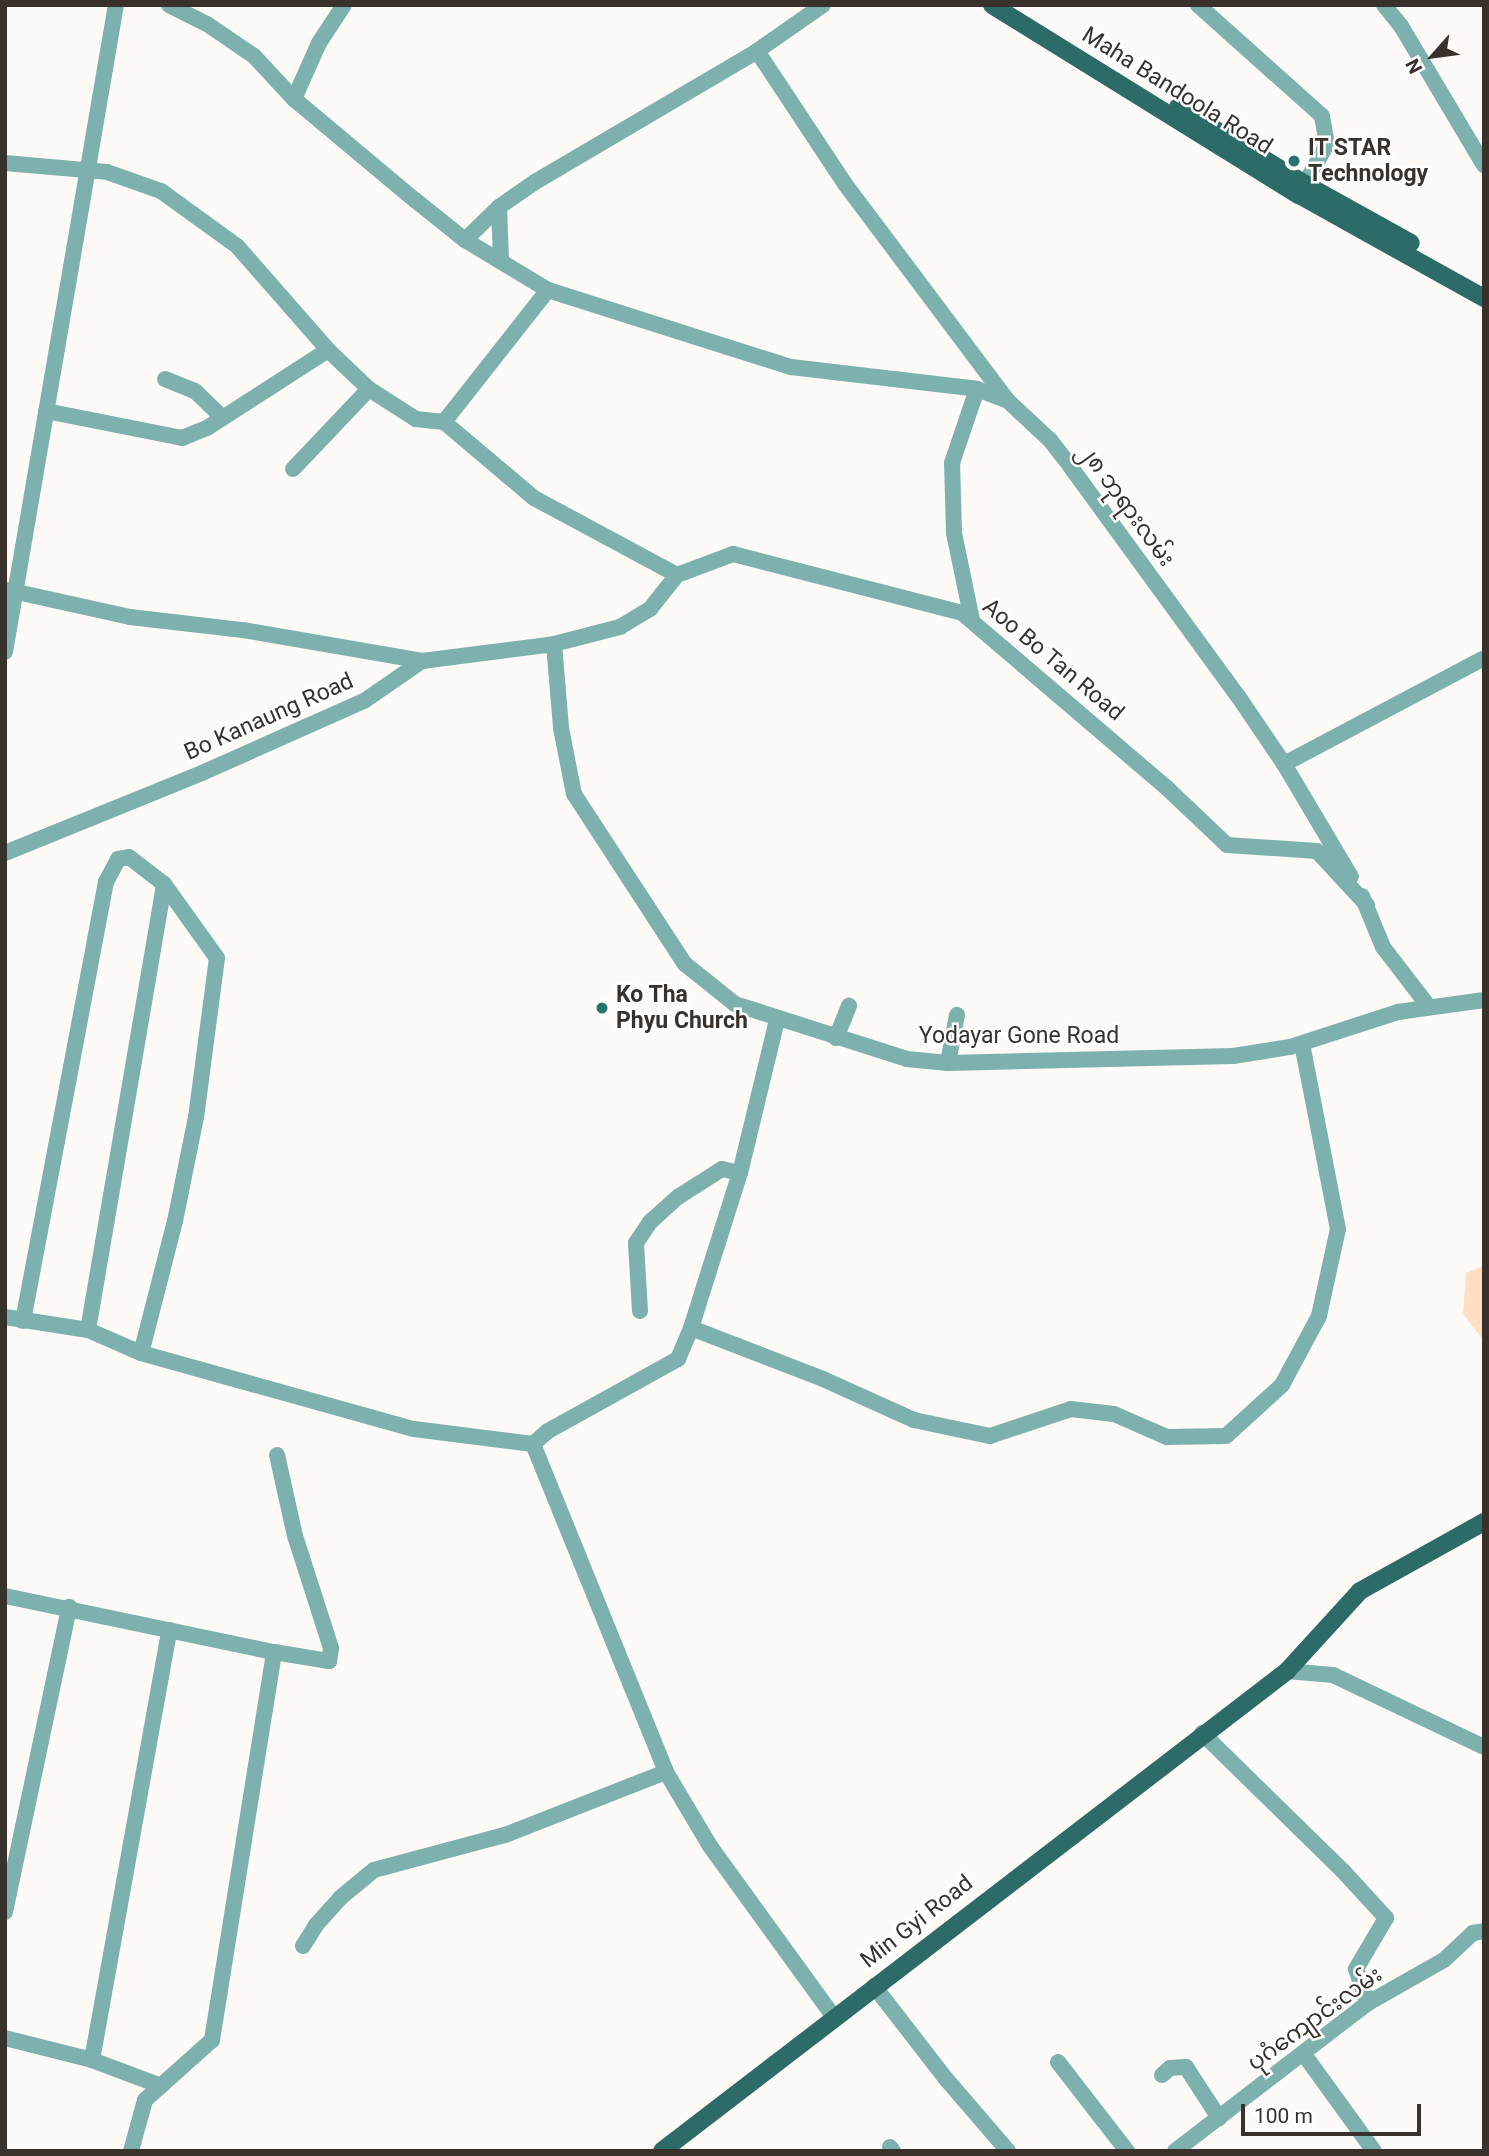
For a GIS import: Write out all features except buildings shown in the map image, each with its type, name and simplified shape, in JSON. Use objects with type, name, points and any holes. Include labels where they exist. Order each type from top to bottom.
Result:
[{"type":"main road","name":"Maha Bandoola Road","points":[[992,5],[1484,298]]},
{"type":"main road","name":"Maha Bandoola Road","points":[[1013,5],[1302,190],[1484,285]]},
{"type":"main road","name":"Min Gyi Road","points":[[662,2151],[1202,1733],[1287,1671],[1360,1591],[1484,1522]]},
{"type":"street","points":[[5,652],[10,591],[90,170],[116,5]]},
{"type":"street","points":[[169,5],[207,24],[254,56],[294,99],[465,240],[501,259],[548,290],[791,368],[977,389],[1007,401]]},
{"type":"street","points":[[294,99],[319,43],[344,5]]},
{"type":"street","points":[[465,240],[499,207],[757,51],[823,5]]},
{"type":"street","points":[[1198,5],[1322,116],[1327,144],[1302,190]]},
{"type":"street","points":[[1384,5],[1401,26],[1484,165]]},
{"type":"street","points":[[1399,5],[1401,26]]},
{"type":"street","name":"၂၈ ဘုရားလမ်း","points":[[757,51],[845,184],[1007,401],[1049,440],[1070,466],[1284,764],[1367,905],[1383,947],[1430,1007]]},
{"type":"street","points":[[5,163],[107,172],[162,191],[237,246],[328,350],[369,389],[416,419],[444,422],[534,498],[677,575],[650,609],[620,627],[554,644]]},
{"type":"street","points":[[499,207],[501,259]]},
{"type":"street","points":[[444,422],[548,290]]},
{"type":"street","points":[[46,411],[183,438],[207,428],[270,390],[328,350]]},
{"type":"street","points":[[165,379],[195,391],[222,417]]},
{"type":"street","points":[[293,469],[369,389]]},
{"type":"street","points":[[972,620],[954,533],[952,463],[977,389]]},
{"type":"street","name":"Aoo Bo Tan Road","points":[[677,575],[733,554],[962,613],[1169,790],[1227,845],[1317,850],[1367,905]]},
{"type":"street","points":[[10,591],[130,617],[243,630],[422,662]]},
{"type":"street","name":"Bo Kanaung Road","points":[[5,853],[202,773],[364,701],[422,662],[554,644]]},
{"type":"street","name":"Yodayar Gone Road","points":[[554,644],[561,728],[574,794],[685,964],[735,1004],[777,1020],[907,1059],[948,1063],[1233,1056],[1302,1043],[1398,1012],[1484,1000]]},
{"type":"street","points":[[1284,764],[1484,658]]},
{"type":"street","points":[[23,1321],[106,882],[118,859],[129,857],[164,884],[217,958],[196,1117],[176,1221],[141,1353]]},
{"type":"street","points":[[88,1330],[164,884]]},
{"type":"street","points":[[836,1038],[849,1006]]},
{"type":"street","points":[[948,1063],[957,1014]]},
{"type":"street","points":[[5,1317],[88,1330],[141,1353],[414,1429],[533,1444],[548,1431],[678,1359],[691,1328],[740,1173],[777,1020]]},
{"type":"street","points":[[691,1328],[823,1379],[914,1420],[990,1436],[1070,1409],[1114,1414],[1167,1437],[1226,1436],[1282,1385],[1319,1316],[1338,1228],[1302,1043]]},
{"type":"street","points":[[640,1311],[636,1243],[650,1222],[678,1197],[722,1169],[740,1173]]},
{"type":"street","points":[[533,1444],[666,1772],[710,1846],[834,2017]]},
{"type":"street","points":[[5,1596],[329,1661],[331,1648],[295,1535],[277,1455]]},
{"type":"street","points":[[5,1912],[69,1607]]},
{"type":"street","points":[[92,2060],[169,1630]]},
{"type":"street","points":[[131,2151],[145,2100],[212,2040],[274,1652]]},
{"type":"street","points":[[1287,1671],[1333,1675],[1484,1747]]},
{"type":"street","points":[[1202,1733],[1343,1871],[1385,1918],[1356,1969],[1368,2003]]},
{"type":"street","points":[[303,1946],[340,1898],[374,1870],[505,1835],[666,1772]]},
{"type":"street","name":"ပုဂံကျောင်းလမ်း","points":[[1175,2151],[1368,2003],[1444,1960],[1472,1933],[1484,1931]]},
{"type":"street","points":[[874,1986],[947,2080],[1008,2151]]},
{"type":"street","points":[[5,2038],[92,2060],[161,2086]]},
{"type":"street","points":[[1303,2053],[1374,2151]]},
{"type":"street","points":[[1058,2062],[1127,2151]]},
{"type":"street","points":[[1162,2075],[1170,2068],[1186,2067],[1219,2118]]},
{"type":"shaded area","points":[[1484,1266],[1484,1341],[1463,1314],[1466,1273]]},
{"type":"place","name":"IT STAR Technology","points":[[1294,161]]},
{"type":"place","name":"Ko Tha Phyu Church","points":[[602,1008]]}]
